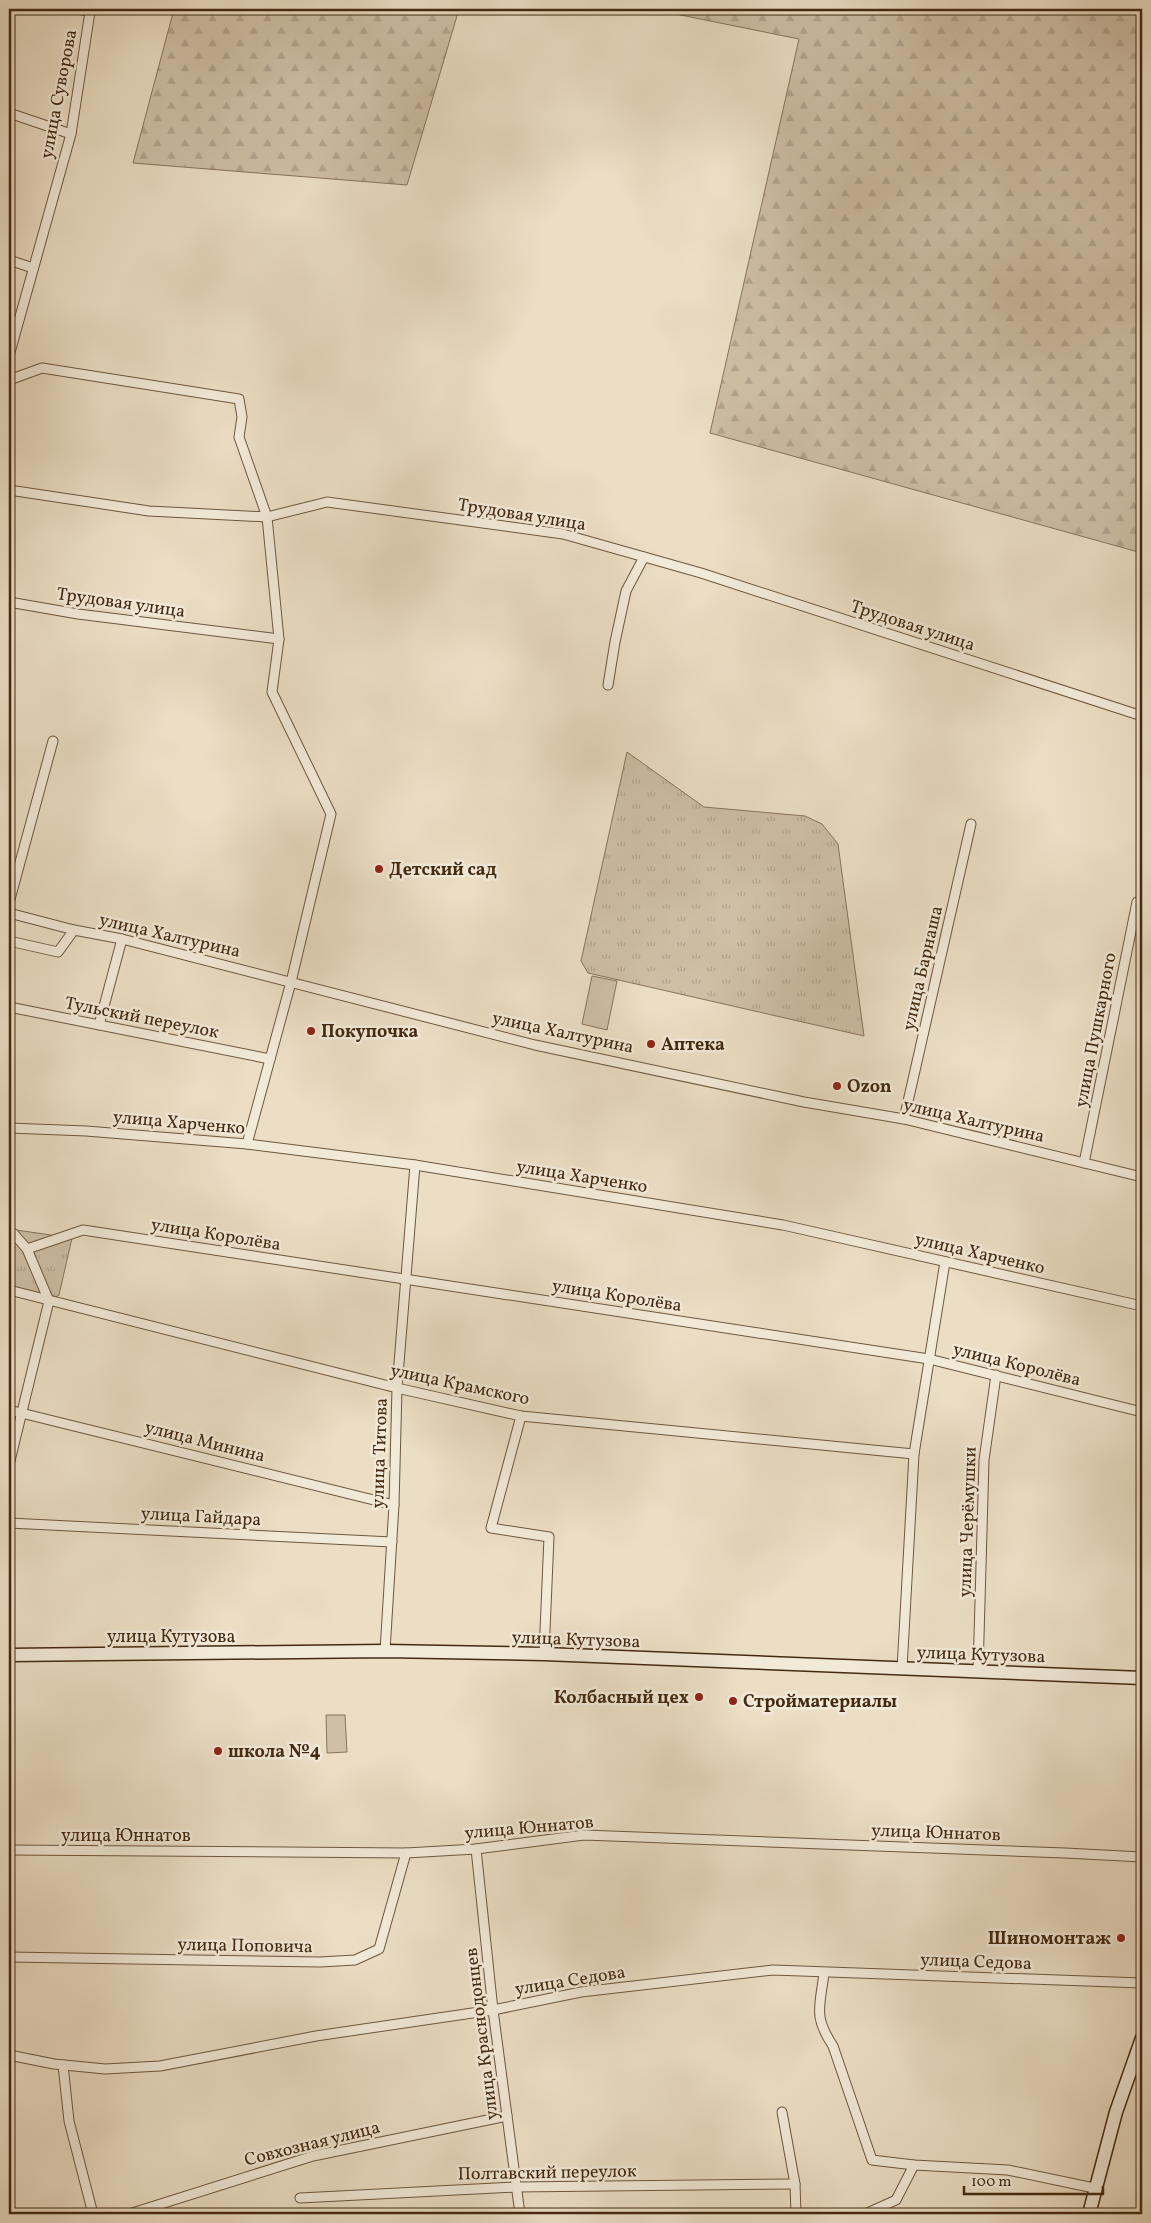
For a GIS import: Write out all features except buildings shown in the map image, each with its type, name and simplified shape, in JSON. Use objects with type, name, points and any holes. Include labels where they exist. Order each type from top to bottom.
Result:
[{"type":"main road","name":"улица Кутузова","points":[[9,1655],[385,1651],[544,1654],[1142,1678]]},
{"type":"main road","points":[[1088,2214],[1116,2112],[1142,2038]]},
{"type":"street","name":"улица Суворова","points":[[9,356],[71,134],[90,12],[80,9]]},
{"type":"street","points":[[9,113],[71,134]]},
{"type":"street","points":[[9,260],[33,268]]},
{"type":"street","points":[[9,380],[42,368],[239,399],[242,417],[239,437],[267,517],[279,639],[272,692],[331,814],[291,982],[247,1144]]},
{"type":"street","name":"Трудовая улица","points":[[9,490],[149,511],[267,517],[327,502],[563,534],[701,574],[1142,716]]},
{"type":"street","points":[[608,685],[614,642],[626,591],[644,557]]},
{"type":"street","name":"Трудовая улица","points":[[9,602],[78,614],[279,639]]},
{"type":"street","points":[[9,903],[54,741]]},
{"type":"street","name":"улица Барнаша","points":[[904,1119],[971,824]]},
{"type":"street","name":"улица Пушкарного","points":[[1084,1164],[1137,902]]},
{"type":"street","name":"улица Халтурина","points":[[9,913],[74,930],[122,939],[536,1045],[804,1102],[904,1119],[1142,1177]]},
{"type":"street","points":[[9,941],[58,952],[74,930]]},
{"type":"street","points":[[99,1025],[122,939]]},
{"type":"street","name":"Тульский переулок","points":[[9,1007],[270,1059]]},
{"type":"street","name":"улица Харченко","points":[[9,1128],[86,1131],[247,1144],[415,1165],[783,1224],[1142,1306]]},
{"type":"street","name":"улица Титова","points":[[385,1651],[394,1505],[398,1388],[415,1165]]},
{"type":"street","name":"улица Королёва","points":[[27,1249],[83,1230],[929,1359],[1142,1412]]},
{"type":"street","points":[[9,1232],[13,1233],[27,1249],[49,1302],[9,1465]]},
{"type":"street","points":[[902,1669],[914,1454],[945,1262]]},
{"type":"street","name":"улица Крамского","points":[[9,1290],[49,1302],[398,1388],[521,1416],[914,1454]]},
{"type":"street","name":"улица Черёмушки","points":[[978,1672],[984,1460],[996,1375]]},
{"type":"street","name":"улица Минина","points":[[9,1410],[394,1505]]},
{"type":"street","points":[[521,1416],[491,1528],[549,1536],[544,1654]]},
{"type":"street","name":"улица Гайдара","points":[[9,1523],[392,1542]]},
{"type":"street","name":"улица Юннатов","points":[[9,1850],[406,1853],[476,1849],[584,1835],[1142,1857]]},
{"type":"street","name":"улица Краснодонцев","points":[[476,1849],[493,2010],[520,2214]]},
{"type":"street","name":"улица Поповича","points":[[9,1957],[320,1962],[355,1960],[379,1949],[406,1853]]},
{"type":"street","name":"улица Седова","points":[[9,2055],[63,2065],[105,2069],[160,2066],[316,2036],[493,2010],[581,1992],[763,1971],[1142,1983]]},
{"type":"street","points":[[824,1973],[818,2016],[822,2030],[836,2055],[872,2160],[914,2165],[1008,2170],[1094,2188]]},
{"type":"street","points":[[63,2065],[69,2120],[93,2214]]},
{"type":"street","points":[[782,2112],[795,2184],[796,2214]]},
{"type":"street","name":"Совхозная улица","points":[[129,2214],[313,2156],[507,2116]]},
{"type":"street","points":[[866,2214],[896,2200],[914,2165]]},
{"type":"street","name":"Полтавский переулок","points":[[300,2198],[516,2186],[795,2184]]},
{"type":"green space","points":[[174,9],[459,9],[407,185],[133,163]]},
{"type":"green space","points":[[651,9],[1142,9],[1142,553],[710,433],[799,39]]},
{"type":"green space","points":[[627,752],[704,807],[805,816],[822,824],[838,844],[864,1036],[588,973],[581,961]]},
{"type":"green space","points":[[592,976],[617,981],[607,1030],[582,1024]]},
{"type":"green space","points":[[9,1229],[72,1238],[59,1295],[49,1301],[9,1290]]},
{"type":"green space","points":[[326,1715],[345,1715],[347,1752],[327,1753]]},
{"type":"place","name":"Детский сад","points":[[379,869]]},
{"type":"place","name":"Покупочка","points":[[311,1031]]},
{"type":"place","name":"Аптека","points":[[651,1044]]},
{"type":"place","name":"Ozon","points":[[837,1086]]},
{"type":"place","name":"Колбасный цех","points":[[699,1697]]},
{"type":"place","name":"Стройматериалы","points":[[733,1701]]},
{"type":"place","name":"школа №4","points":[[218,1751]]},
{"type":"place","name":"Шиномонтаж","points":[[1121,1938]]}]
